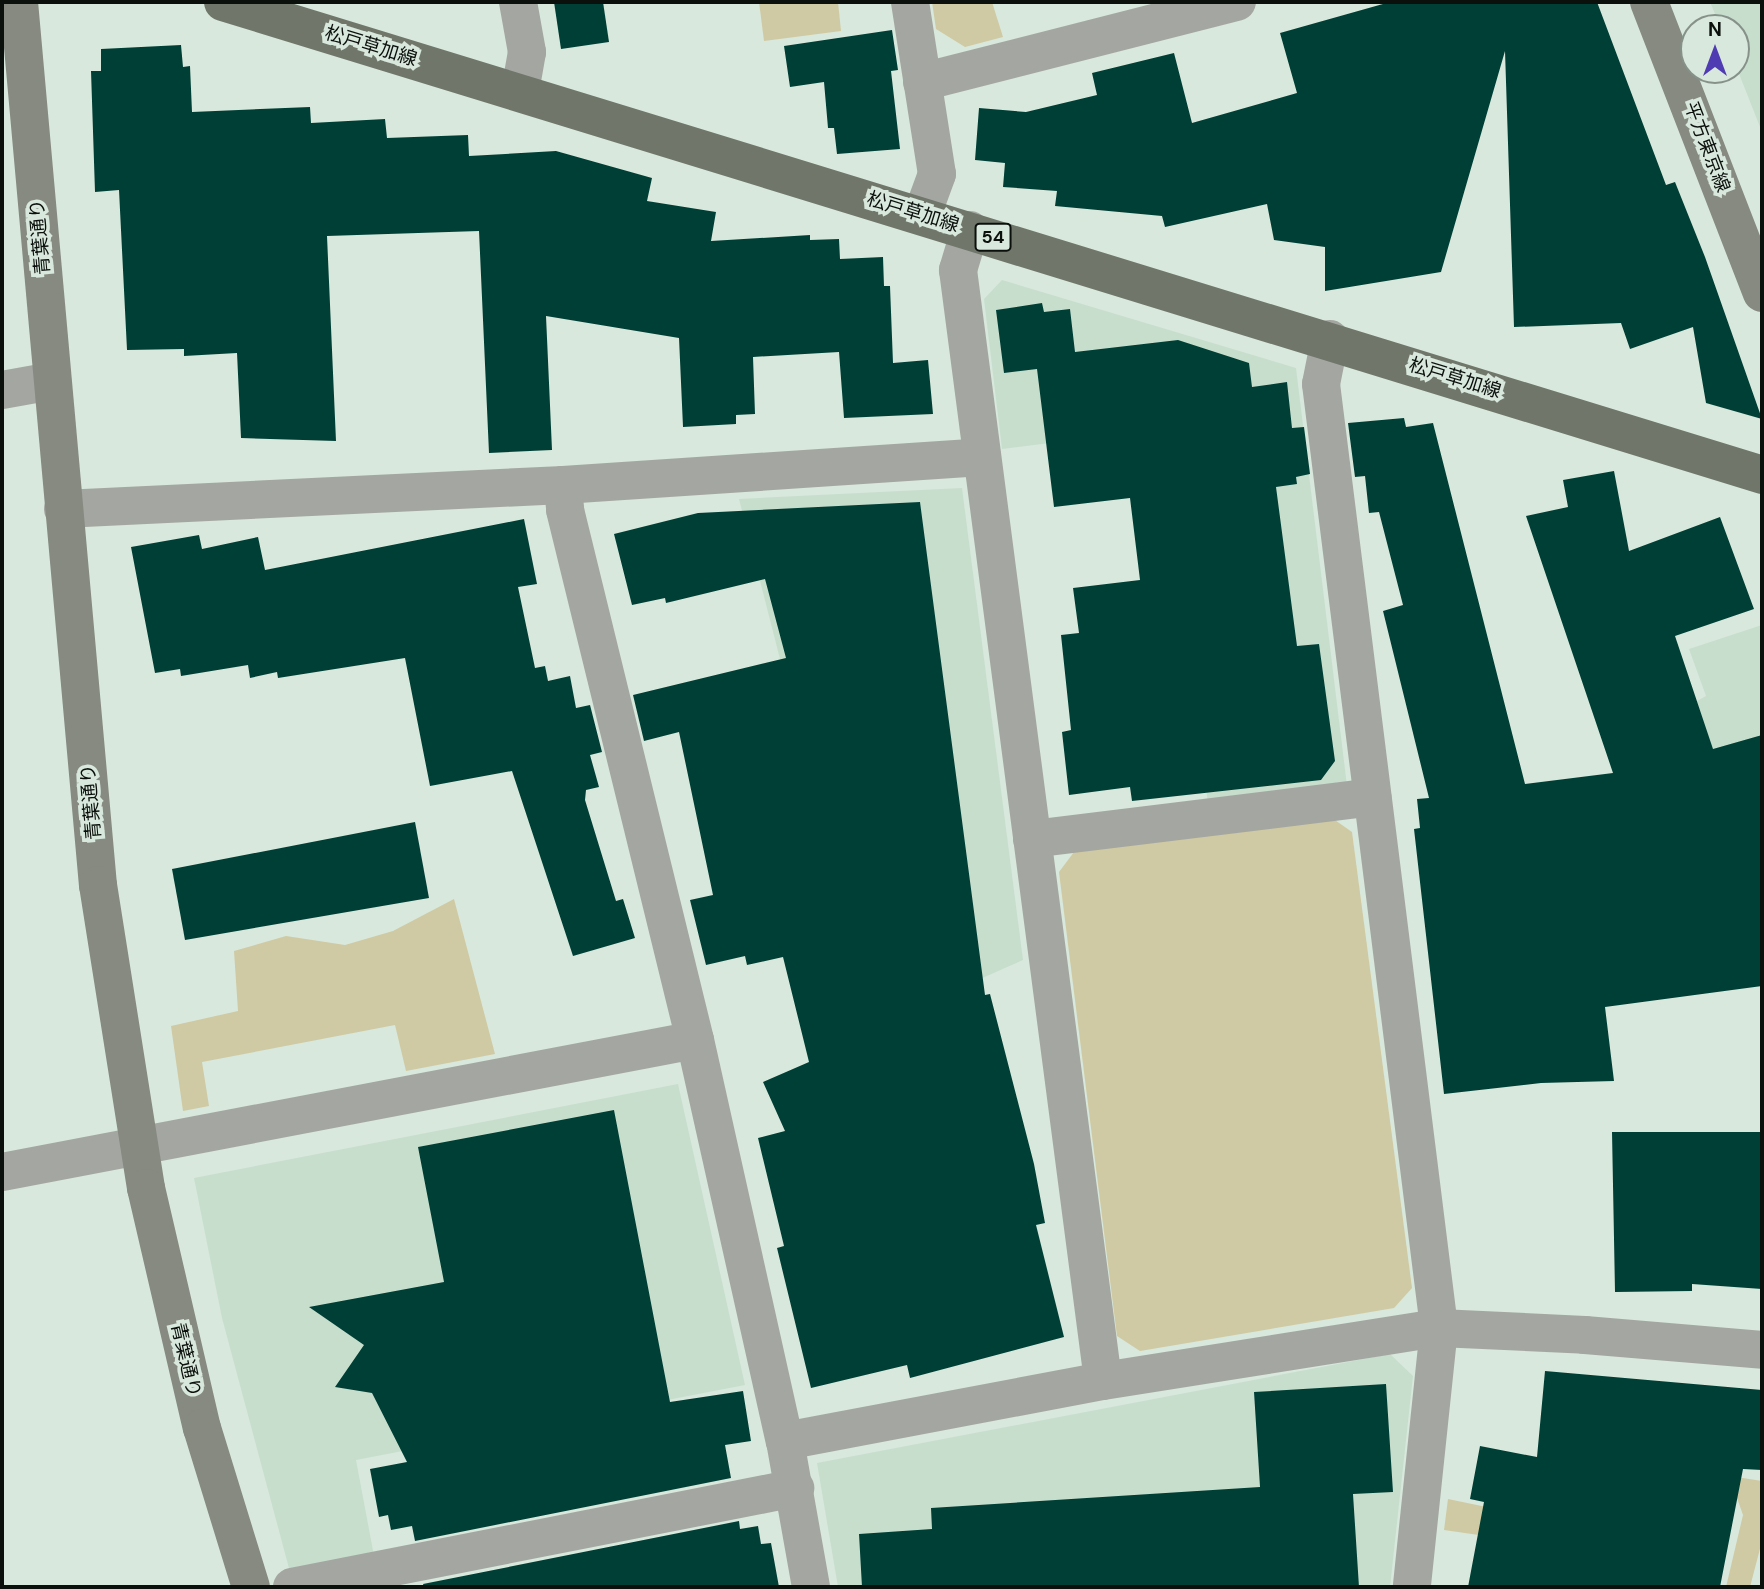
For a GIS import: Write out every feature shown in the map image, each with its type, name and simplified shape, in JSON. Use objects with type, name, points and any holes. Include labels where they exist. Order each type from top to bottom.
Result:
[{"type":"main road","name":"松戸草加線","points":[[223,2],[520,91],[1762,475]]},
{"type":"street","name":"青葉通り","points":[[19,2],[98,885],[137,1146],[202,1428],[251,1587]]},
{"type":"street","points":[[518,2],[527,52],[520,91]]},
{"type":"street","points":[[909,2],[937,174],[922,215]]},
{"type":"street","name":"平方東京線","points":[[1649,2],[1753,245],[1762,293]]},
{"type":"street","points":[[922,82],[1224,3]]},
{"type":"street","points":[[970,230],[958,271],[1103,1381]]},
{"type":"street","points":[[1330,340],[1321,384],[1439,1328],[1412,1587]]},
{"type":"street","points":[[2,390],[52,381]]},
{"type":"street","points":[[63,509],[563,485],[982,457]]},
{"type":"street","points":[[563,485],[565,510],[695,1040],[785,1441],[811,1587]]},
{"type":"street","points":[[1032,839],[1372,797]]},
{"type":"street","points":[[2,1172],[695,1040]]},
{"type":"street","points":[[785,1441],[1103,1381],[1439,1328],[1585,1335],[1762,1350]]},
{"type":"street","points":[[292,1587],[794,1488]]},
{"type":"shaded area","points":[[759,2],[838,2],[841,31],[764,41]]},
{"type":"shaded area","points":[[932,2],[992,2],[1003,37],[965,47],[936,29]]},
{"type":"shaded area","points":[[1710,2],[1762,2],[1762,132],[1743,84],[1750,84],[1750,14],[1715,14]]},
{"type":"shaded area","points":[[1002,280],[1296,368],[1347,786],[1208,804],[1162,429],[1002,449],[984,299]]},
{"type":"shaded area","points":[[962,488],[1023,960],[874,1026],[739,499]]},
{"type":"shaded area","points":[[1762,625],[1762,864],[1705,880],[1661,721],[1706,696],[1689,649]]},
{"type":"shaded area","points":[[1332,818],[1352,832],[1412,1288],[1394,1308],[1140,1351],[1117,1336],[1059,872],[1074,852]]},
{"type":"shaded area","points":[[454,899],[495,1054],[406,1071],[395,1025],[202,1062],[209,1106],[183,1111],[171,1026],[238,1011],[234,951],[286,936],[345,945],[393,931]]},
{"type":"shaded area","points":[[678,1084],[745,1385],[356,1460],[374,1556],[290,1572],[222,1318],[194,1178]]},
{"type":"shaded area","points":[[1390,1354],[1413,1376],[1390,1587],[838,1587],[817,1463]]},
{"type":"shaded area","points":[[1556,1449],[1762,1481],[1762,1541],[1750,1587],[1726,1587],[1743,1515],[1736,1495],[1584,1550],[1444,1530],[1448,1499],[1544,1519]]},
{"type":"building","points":[[554,2],[603,2],[609,42],[561,49]]},
{"type":"building","points":[[1390,2],[1597,2],[1666,185],[1675,182],[1705,257],[1762,419],[1706,403],[1693,327],[1630,349],[1621,323],[1514,327],[1505,51],[1441,272],[1325,291],[1325,247],[1274,240],[1267,204],[1165,227],[1162,216],[1055,206],[1057,191],[1003,187],[1005,163],[975,160],[979,108],[1026,112],[1097,95],[1092,73],[1174,53],[1192,123],[1297,93],[1280,33]]},
{"type":"building","points":[[892,30],[898,70],[891,71],[900,149],[837,154],[834,128],[828,128],[824,82],[790,87],[784,46]]},
{"type":"building","points":[[181,45],[183,67],[190,66],[192,112],[310,107],[311,123],[385,119],[387,138],[468,135],[469,156],[556,151],[652,178],[647,201],[716,212],[711,241],[810,235],[810,240],[839,239],[840,259],[883,257],[884,286],[890,286],[893,363],[928,360],[933,414],[844,418],[839,352],[753,357],[755,414],[736,415],[736,424],[683,427],[679,338],[546,316],[552,450],[489,453],[479,231],[327,236],[336,441],[241,438],[237,353],[184,356],[184,349],[127,350],[119,190],[95,192],[91,71],[101,71],[101,49]]},
{"type":"building","points":[[1042,303],[1044,312],[1070,309],[1075,352],[1178,340],[1249,363],[1252,387],[1287,382],[1292,428],[1304,427],[1310,474],[1296,477],[1297,484],[1276,487],[1297,646],[1319,644],[1335,761],[1321,780],[1132,801],[1130,787],[1069,795],[1062,732],[1071,730],[1061,635],[1079,633],[1073,588],[1140,580],[1130,498],[1054,507],[1037,369],[1004,373],[996,310]]},
{"type":"building","points":[[1404,418],[1406,427],[1433,423],[1525,784],[1613,773],[1526,516],[1568,507],[1563,480],[1614,471],[1629,551],[1720,517],[1754,609],[1675,636],[1713,749],[1762,735],[1762,986],[1605,1007],[1614,1081],[1541,1083],[1444,1094],[1414,829],[1420,828],[1417,799],[1429,798],[1383,611],[1403,605],[1379,512],[1369,513],[1365,476],[1355,477],[1348,423]]},
{"type":"building","points":[[920,502],[985,995],[990,994],[1034,1164],[1045,1223],[1036,1225],[1064,1337],[910,1378],[907,1365],[811,1388],[777,1248],[784,1246],[758,1138],[785,1131],[763,1082],[809,1062],[783,957],[747,965],[745,956],[706,965],[690,900],[713,895],[679,732],[644,741],[633,695],[786,658],[765,579],[666,603],[665,598],[632,605],[614,534],[698,513]]},
{"type":"building","points":[[524,519],[537,584],[518,587],[535,668],[545,666],[548,681],[570,676],[576,708],[590,705],[602,752],[590,755],[599,787],[586,790],[585,800],[616,901],[623,899],[635,938],[573,956],[512,771],[430,786],[405,658],[278,678],[277,672],[250,678],[248,665],[181,676],[180,669],[155,673],[131,547],[199,535],[202,549],[258,537],[265,570]]},
{"type":"building","points":[[415,822],[429,898],[185,940],[172,869]]},
{"type":"building","points":[[614,1110],[670,1402],[743,1391],[751,1441],[725,1445],[731,1478],[415,1541],[412,1526],[391,1530],[388,1515],[379,1517],[370,1469],[407,1462],[372,1393],[335,1387],[364,1345],[309,1307],[444,1282],[418,1147]]},
{"type":"building","points":[[1612,1132],[1762,1132],[1762,1289],[1692,1284],[1692,1291],[1615,1292]]},
{"type":"building","points":[[1545,1371],[1762,1390],[1762,1470],[1743,1469],[1720,1587],[1468,1587],[1484,1502],[1470,1499],[1480,1446],[1537,1457]]},
{"type":"building","points":[[1386,1384],[1393,1492],[1353,1494],[1359,1587],[862,1587],[859,1534],[932,1529],[931,1508],[1260,1487],[1254,1392]]},
{"type":"building","points":[[739,1521],[740,1529],[758,1526],[761,1544],[771,1543],[779,1587],[424,1587],[423,1584]]}]
